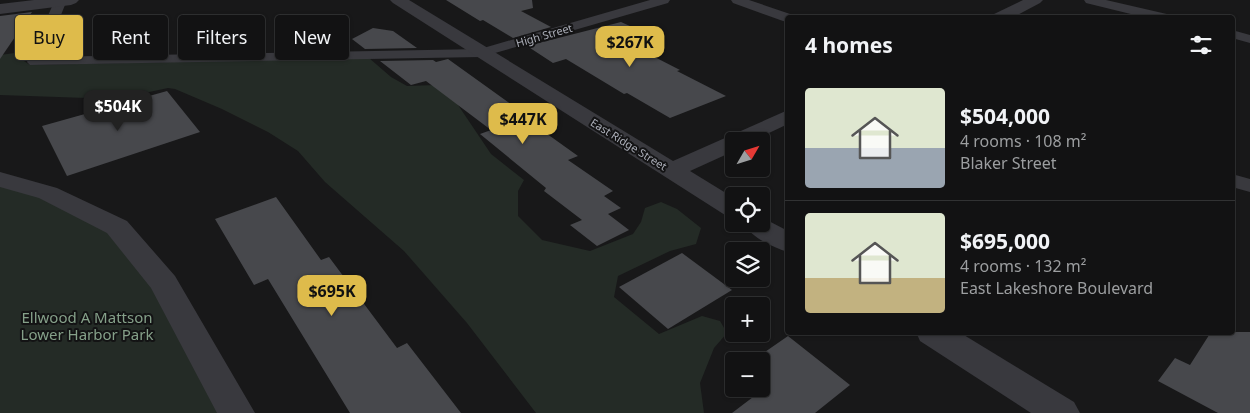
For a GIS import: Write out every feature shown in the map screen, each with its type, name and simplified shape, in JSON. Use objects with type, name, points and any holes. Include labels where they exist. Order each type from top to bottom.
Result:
[{"type":"street","name":"High Street","points":[[64,0],[35,62],[481,53],[664,0]]},
{"type":"street","points":[[0,9],[64,0]]},
{"type":"street","name":"East Ridge Street","points":[[398,0],[725,203]]},
{"type":"street","points":[[737,0],[785,17]]},
{"type":"street","points":[[1004,15],[1035,0]]},
{"type":"street","points":[[1090,0],[1153,15]]},
{"type":"street","points":[[1235,35],[1250,39]]},
{"type":"street","points":[[753,132],[785,117]]},
{"type":"street","points":[[672,170],[725,145]]},
{"type":"street","points":[[0,179],[48,192],[117,227],[164,282],[236,413]]},
{"type":"street","points":[[1235,181],[1250,186]]},
{"type":"street","points":[[770,232],[785,241]]},
{"type":"street","points":[[937,335],[1061,413]]},
{"type":"green space","points":[[15,53],[15,60],[25,60],[30,65],[349,60],[349,58],[369,58],[391,77],[407,86],[436,85],[456,102],[491,154],[524,180],[518,191],[518,216],[542,240],[590,251],[633,234],[641,222],[645,208],[661,202],[677,209],[701,228],[696,244],[670,251],[618,276],[614,297],[659,334],[702,316],[720,321],[725,330],[725,335],[714,348],[700,383],[704,413],[536,413],[467,323],[404,251],[325,182],[298,151],[268,132],[222,109],[175,89],[168,88],[116,99],[0,95],[0,55]]},
{"type":"green space","name":"Ellwood A Mattson Lower Harbor Park","points":[[0,179],[117,227],[236,413],[0,413]]},
{"type":"building","points":[[446,0],[532,0],[533,8],[521,11],[551,27],[513,38]]},
{"type":"building","points":[[32,12],[30,15],[15,15],[15,37],[0,59],[0,16]]},
{"type":"building","points":[[621,22],[661,40],[637,48],[726,96],[670,118],[627,93],[624,94],[566,59],[553,63],[527,46]]},
{"type":"building","points":[[373,28],[393,31],[417,48],[365,49],[352,39]]},
{"type":"building","points":[[448,59],[519,110],[515,111],[578,156],[568,160],[613,191],[604,196],[621,208],[608,214],[629,230],[597,246],[570,225],[582,220],[544,191],[546,188],[480,134],[491,130],[426,81],[411,85],[380,61],[433,60],[436,62]]},
{"type":"building","points":[[167,91],[200,132],[67,176],[42,126]]},
{"type":"building","points":[[276,197],[321,260],[329,257],[397,348],[407,343],[461,413],[350,413],[268,279],[254,285],[215,219]]},
{"type":"building","points":[[682,253],[725,285],[725,287],[732,290],[668,329],[619,287]]},
{"type":"building","points":[[1235,332],[1250,332],[1250,413],[1218,413],[1158,381],[1175,358],[1190,365],[1209,335],[1235,335]]},
{"type":"building","points":[[788,336],[850,385],[815,413],[732,413],[753,397],[770,397],[770,352],[765,352]]}]
